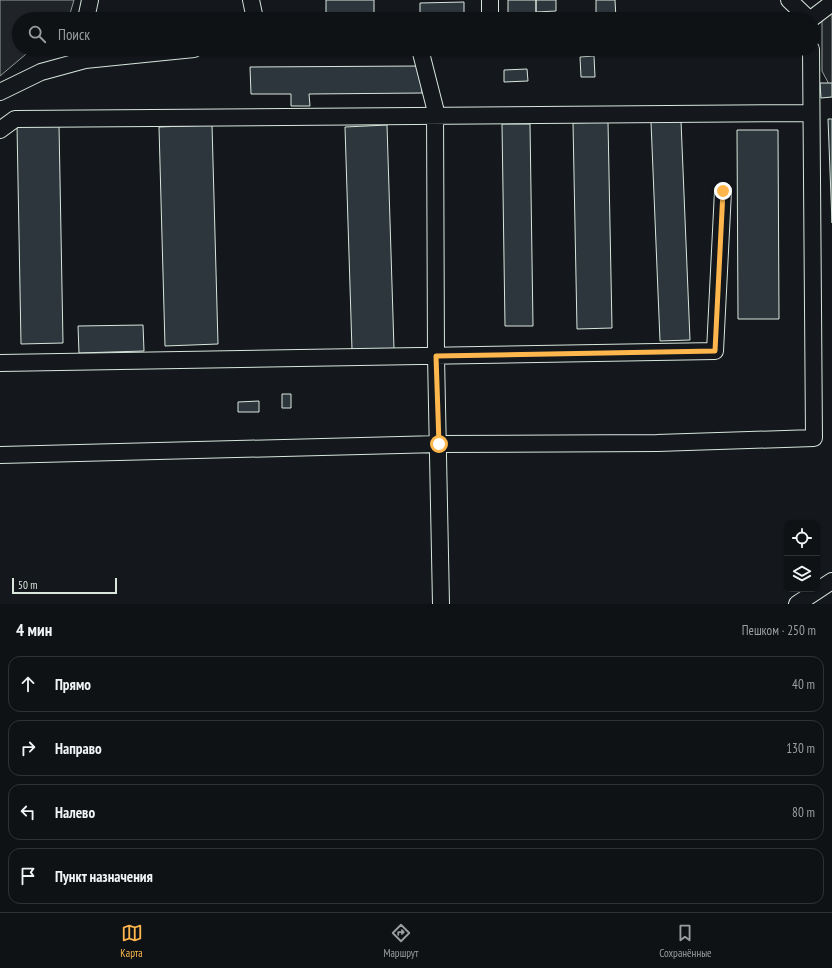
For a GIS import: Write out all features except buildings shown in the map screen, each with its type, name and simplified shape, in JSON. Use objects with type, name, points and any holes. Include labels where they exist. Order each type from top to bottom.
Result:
[{"type":"street","points":[[87,12],[90,0]]},
{"type":"street","points":[[250,0],[253,12]]},
{"type":"street","points":[[490,0],[490,12]]},
{"type":"street","points":[[789,0],[802,12]]},
{"type":"street","points":[[820,12],[832,3]]},
{"type":"street","points":[[0,92],[41,72],[82,56]]},
{"type":"street","points":[[422,56],[435,108],[436,356],[439,444],[441,604]]},
{"type":"street","points":[[0,455],[439,444],[657,443],[814,438],[811,56]]},
{"type":"street","points":[[0,130],[15,119],[321,115],[435,116],[811,113]]},
{"type":"street","points":[[0,363],[715,351],[723,191]]},
{"type":"street","points":[[797,604],[832,581]]},
{"type":"shaded area","points":[[0,0],[74,0],[70,12],[12,12],[12,56],[24,56],[0,76]]},
{"type":"shaded area","points":[[832,14],[832,90],[822,71],[822,20]]},
{"type":"route","points":[[439,444],[436,356],[715,351],[723,191]]}]
